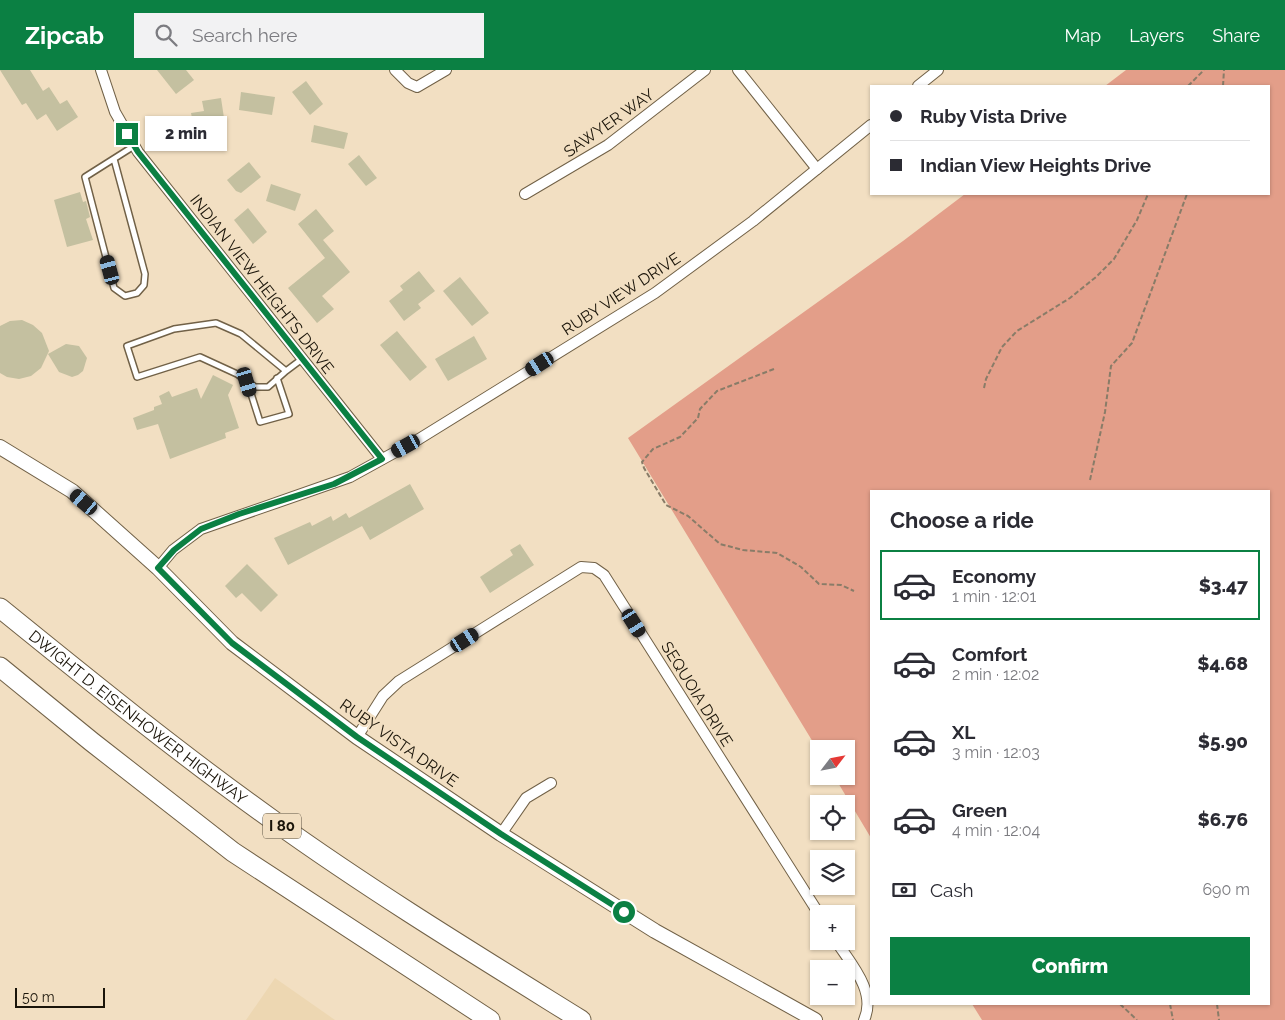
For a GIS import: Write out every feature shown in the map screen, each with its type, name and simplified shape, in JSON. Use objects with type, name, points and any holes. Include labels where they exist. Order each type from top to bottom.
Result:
[{"type":"highway","name":"DWIGHT D. EISENHOWER HIGHWAY","points":[[0,608],[120,706],[274,821],[351,874],[581,1020]]},
{"type":"highway","points":[[0,667],[92,742],[233,852],[485,1020]]},
{"type":"highway","points":[[464,1005],[490,1020]]},
{"type":"street","name":"INDIAN VIEW HEIGHTS DRIVE","points":[[101,70],[115,112],[134,146],[382,459]]},
{"type":"street","points":[[395,70],[408,83],[417,87],[446,70]]},
{"type":"street","name":"SAWYER WAY","points":[[525,194],[608,145],[705,70]]},
{"type":"street","points":[[738,70],[818,169]]},
{"type":"street","points":[[919,85],[938,70]]},
{"type":"street","name":"RUBY VIEW DRIVE","points":[[158,568],[174,550],[201,529],[239,514],[334,484],[382,459],[655,293],[732,237],[870,126]]},
{"type":"street","name":"RUBY VISTA DRIVE","points":[[0,447],[72,491],[158,568],[232,643],[357,737],[501,834],[655,931],[815,1020]]},
{"type":"street","name":"SEQUOIA DRIVE","points":[[357,737],[383,696],[399,681],[581,567],[594,568],[604,575],[813,905]]},
{"type":"street","points":[[501,834],[526,798],[551,783]]},
{"type":"street","points":[[842,950],[865,986],[869,1000],[864,1020]]},
{"type":"lane","points":[[114,159],[144,274],[144,285],[137,293],[124,296],[114,288],[85,177],[134,146]]},
{"type":"lane","points":[[286,371],[241,334],[216,323],[174,330],[127,346],[137,377],[200,357],[237,374],[255,387],[268,387],[302,359]]},
{"type":"lane","points":[[247,382],[260,422],[290,414],[278,378]]},
{"type":"path","points":[[1189,85],[1204,70]]},
{"type":"path","points":[[1223,85],[1224,70]]},
{"type":"path","points":[[984,388],[986,379],[1002,347],[1017,331],[1070,298],[1096,277],[1114,259],[1137,220],[1148,195]]},
{"type":"path","points":[[1090,480],[1105,412],[1111,366],[1132,344],[1187,195]]},
{"type":"path","points":[[774,369],[717,391],[700,408],[698,418],[676,440],[652,449],[642,462],[644,468],[666,505],[688,516],[720,544],[743,550],[777,553],[801,567],[819,584],[841,584],[854,591]]},
{"type":"path","points":[[1121,1005],[1137,1020]]},
{"type":"path","points":[[1170,1005],[1173,1020]]},
{"type":"path","points":[[1218,1005],[1219,1020]]},
{"type":"shaded area","points":[[1126,70],[1285,70],[1285,1020],[982,1020],[973,1005],[1270,1005],[1270,490],[870,490],[870,836],[855,811],[855,795],[845,795],[839,785],[855,785],[855,740],[812,740],[628,438],[903,241],[964,195],[1270,195],[1270,85],[1106,85]]},
{"type":"shaded area","points":[[275,978],[335,1020],[246,1020]]},
{"type":"building","points":[[0,70],[30,70],[43,91],[49,87],[60,104],[67,100],[78,117],[57,131],[46,114],[37,120],[26,103],[22,105]]},
{"type":"building","points":[[157,70],[186,70],[194,80],[176,94]]},
{"type":"building","points":[[306,81],[323,104],[310,115],[292,92]]},
{"type":"building","points":[[241,92],[275,97],[272,115],[239,110]]},
{"type":"building","points":[[221,98],[224,118],[210,120],[211,130],[195,133],[191,113],[204,111],[202,101]]},
{"type":"building","points":[[314,125],[348,133],[344,149],[311,142]]},
{"type":"building","points":[[359,155],[377,178],[366,186],[348,164]]},
{"type":"building","points":[[249,162],[261,177],[241,193],[236,191],[227,180]]},
{"type":"building","points":[[271,184],[301,194],[295,211],[266,201]]},
{"type":"building","points":[[80,192],[83,202],[86,201],[90,217],[86,219],[93,240],[67,247],[54,200]]},
{"type":"building","points":[[248,208],[267,232],[253,244],[234,220]]},
{"type":"building","points":[[316,209],[334,231],[323,240],[350,272],[322,296],[334,309],[317,323],[288,288],[325,258],[298,224]]},
{"type":"building","points":[[419,271],[435,291],[418,304],[421,308],[404,321],[389,301],[403,290],[400,286]]},
{"type":"building","points":[[460,277],[489,313],[472,326],[443,291]]},
{"type":"building","points":[[22,320],[33,325],[42,333],[49,351],[41,368],[31,376],[19,379],[7,377],[0,373],[0,326],[10,321]]},
{"type":"building","points":[[397,331],[427,367],[410,381],[380,345]]},
{"type":"building","points":[[474,336],[487,359],[448,381],[435,359]]},
{"type":"building","points":[[66,344],[79,346],[87,358],[83,371],[72,377],[59,372],[48,354]]},
{"type":"building","points":[[213,375],[233,385],[228,395],[239,428],[225,433],[226,438],[170,459],[158,424],[137,430],[133,418],[154,410],[154,407],[162,404],[159,396],[169,391],[172,397],[197,388],[201,399]]},
{"type":"building","points":[[410,484],[424,509],[370,540],[362,526],[288,565],[274,538],[310,522],[312,526],[331,516],[333,521],[346,513],[349,518]]},
{"type":"building","points":[[520,544],[534,565],[490,593],[480,577],[513,555],[510,550]]},
{"type":"building","points":[[247,564],[278,595],[261,612],[242,593],[236,598],[225,586]]},
{"type":"route","points":[[127,134],[138,152],[382,459],[334,484],[239,514],[201,529],[174,550],[158,568],[232,643],[357,737],[501,834],[624,912]]}]
